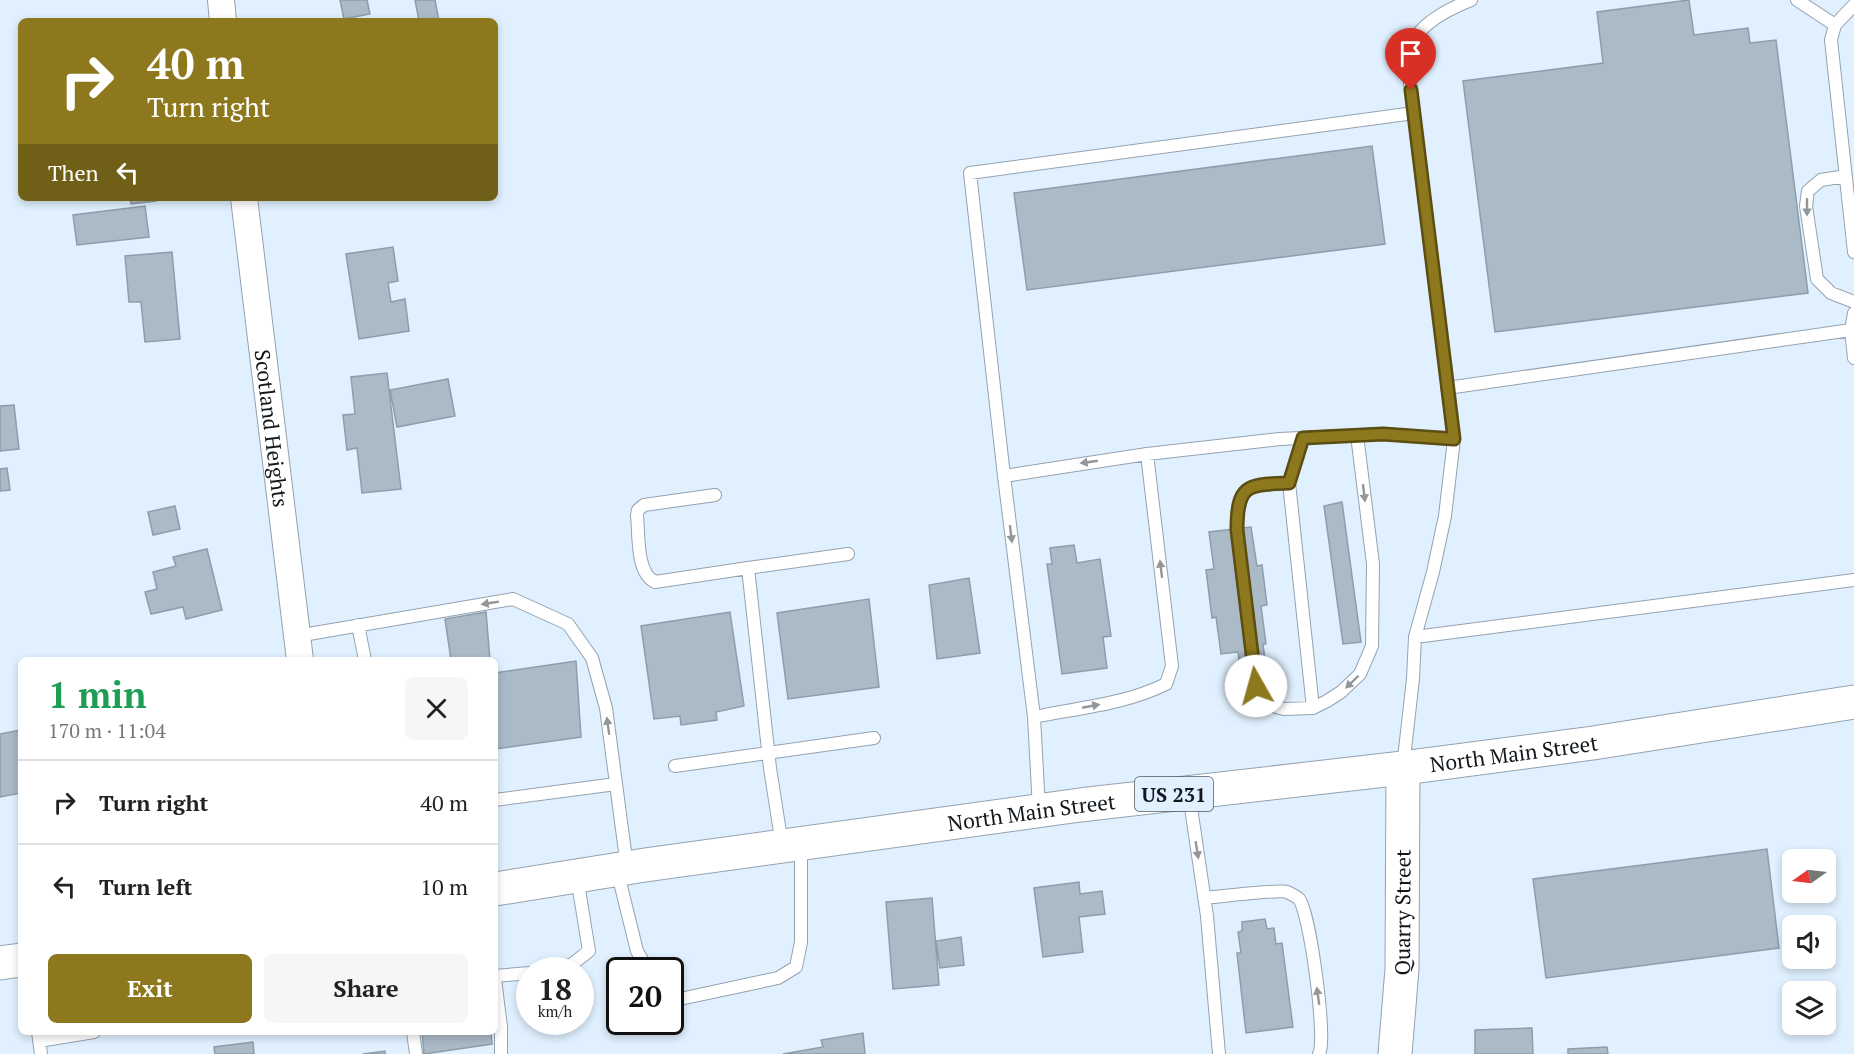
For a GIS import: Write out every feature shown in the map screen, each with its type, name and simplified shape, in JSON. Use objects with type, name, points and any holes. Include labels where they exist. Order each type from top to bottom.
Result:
[{"type":"main road","name":"North Main Street","points":[[498,888],[622,868],[1039,811],[1403,768],[1593,742],[1854,702]]},
{"type":"main road","name":"Quarry Street","points":[[1395,1054],[1402,969],[1403,768]]},
{"type":"main road","points":[[0,963],[18,960]]},
{"type":"street","points":[[221,0],[223,18]]},
{"type":"street","name":"Scotland Heights","points":[[244,201],[298,648]]},
{"type":"lane","points":[[1403,768],[1413,679],[1414,637],[1433,572],[1445,516],[1454,439],[1408,66],[1412,44],[1425,27],[1445,10],[1471,0]]},
{"type":"lane","points":[[1797,0],[1835,25]]},
{"type":"lane","points":[[1854,5],[1835,25],[1831,40],[1854,252]]},
{"type":"lane","points":[[1039,811],[1034,717],[970,173],[1414,113]]},
{"type":"lane","points":[[1846,176],[1821,180],[1808,191],[1806,206],[1817,279],[1832,293],[1854,302]]},
{"type":"lane","points":[[1854,313],[1851,330],[1854,358]]},
{"type":"lane","points":[[1447,388],[1851,330]]},
{"type":"lane","points":[[1004,476],[1147,454],[1303,438],[1383,434],[1454,439]]},
{"type":"lane","points":[[1289,483],[1254,485],[1244,493],[1237,509],[1237,530],[1256,686],[1266,704],[1284,710],[1312,708],[1341,692],[1360,674],[1372,646],[1373,564],[1357,435]]},
{"type":"lane","points":[[1303,438],[1289,483],[1312,708]]},
{"type":"lane","points":[[1034,717],[1146,694],[1166,684],[1173,666],[1147,454]]},
{"type":"lane","points":[[715,495],[644,505],[638,510],[643,569],[648,579],[655,582],[848,554]]},
{"type":"lane","points":[[684,998],[778,978],[796,968],[801,942],[791,845],[769,754],[748,568]]},
{"type":"lane","points":[[1414,637],[1854,580]]},
{"type":"lane","points":[[298,648],[357,625],[513,600],[568,624],[592,658],[606,708],[616,784],[622,868],[637,951],[640,957]]},
{"type":"lane","points":[[357,625],[363,657]]},
{"type":"lane","points":[[675,766],[874,738]]},
{"type":"lane","points":[[498,800],[616,784]]},
{"type":"lane","points":[[1188,793],[1204,898],[1219,1054]]},
{"type":"lane","points":[[577,875],[589,951],[582,957]]},
{"type":"lane","points":[[1204,898],[1286,891],[1299,899],[1308,924],[1322,1019],[1322,1049],[1319,1054]]},
{"type":"lane","points":[[498,977],[516,975]]},
{"type":"lane","points":[[498,1002],[501,1054]]},
{"type":"lane","points":[[413,1035],[416,1054]]},
{"type":"lane","points":[[39,1036],[41,1054]]},
{"type":"building","points":[[340,0],[367,0],[370,14],[344,18]]},
{"type":"building","points":[[415,0],[435,0],[438,18],[418,18]]},
{"type":"building","points":[[1689,0],[1694,35],[1748,28],[1750,43],[1776,40],[1808,293],[1495,332],[1463,81],[1603,63],[1597,12]]},
{"type":"building","points":[[1372,146],[1385,244],[1027,290],[1014,193]]},
{"type":"building","points":[[130,201],[156,201],[131,204]]},
{"type":"building","points":[[145,206],[149,237],[77,245],[73,215]]},
{"type":"building","points":[[393,247],[398,281],[388,283],[391,302],[405,299],[409,331],[359,339],[346,254]]},
{"type":"building","points":[[172,252],[180,339],[145,342],[141,302],[129,302],[125,256]]},
{"type":"building","points":[[387,373],[401,489],[362,493],[357,448],[347,450],[343,415],[355,414],[351,377]]},
{"type":"building","points":[[448,379],[455,416],[397,427],[390,390]]},
{"type":"building","points":[[14,405],[19,449],[0,451],[0,406]]},
{"type":"building","points":[[7,468],[10,490],[0,491],[0,469]]},
{"type":"building","points":[[1342,502],[1361,642],[1343,644],[1324,506]]},
{"type":"building","points":[[175,506],[180,529],[153,535],[148,512]]},
{"type":"building","points":[[1251,527],[1257,566],[1262,565],[1267,605],[1261,606],[1267,675],[1242,679],[1238,652],[1221,654],[1216,617],[1212,618],[1206,570],[1214,569],[1209,532]]},
{"type":"building","points":[[1074,545],[1077,563],[1100,559],[1111,636],[1103,637],[1107,668],[1062,674],[1047,564],[1052,564],[1050,548]]},
{"type":"building","points":[[207,549],[222,610],[186,619],[183,607],[151,614],[145,592],[157,589],[153,572],[176,566],[173,557]]},
{"type":"building","points":[[969,578],[980,653],[937,659],[929,585]]},
{"type":"building","points":[[869,599],[879,687],[788,699],[777,613]]},
{"type":"building","points":[[486,612],[490,657],[451,657],[445,619]]},
{"type":"building","points":[[730,612],[744,706],[716,712],[717,720],[681,725],[680,716],[654,719],[641,626]]},
{"type":"building","points":[[576,661],[581,737],[498,749],[498,673]]},
{"type":"building","points":[[18,731],[18,794],[0,797],[0,734]]},
{"type":"building","points":[[1767,849],[1779,948],[1546,978],[1533,879]]},
{"type":"building","points":[[1079,882],[1080,894],[1102,891],[1105,914],[1079,917],[1083,952],[1043,957],[1034,888]]},
{"type":"building","points":[[932,898],[939,985],[893,989],[886,902]]},
{"type":"building","points":[[1265,919],[1267,929],[1274,928],[1276,944],[1282,943],[1293,1027],[1246,1033],[1237,953],[1241,953],[1238,932],[1242,931],[1242,922]]},
{"type":"building","points":[[961,937],[964,965],[940,968],[936,941]]},
{"type":"building","points":[[1532,1028],[1533,1054],[1475,1054],[1475,1030]]},
{"type":"building","points":[[863,1033],[865,1054],[783,1054],[823,1047],[821,1040]]},
{"type":"building","points":[[422,1035],[491,1035],[492,1044],[424,1054]]},
{"type":"building","points":[[253,1042],[254,1054],[215,1054],[214,1047]]},
{"type":"building","points":[[1607,1047],[1608,1054],[1568,1054],[1568,1049]]},
{"type":"building","points":[[385,1051],[385,1054],[363,1054]]},
{"type":"route","points":[[1256,686],[1237,530],[1237,509],[1244,493],[1254,485],[1289,483],[1303,438],[1383,434],[1454,439],[1411,90]]}]
